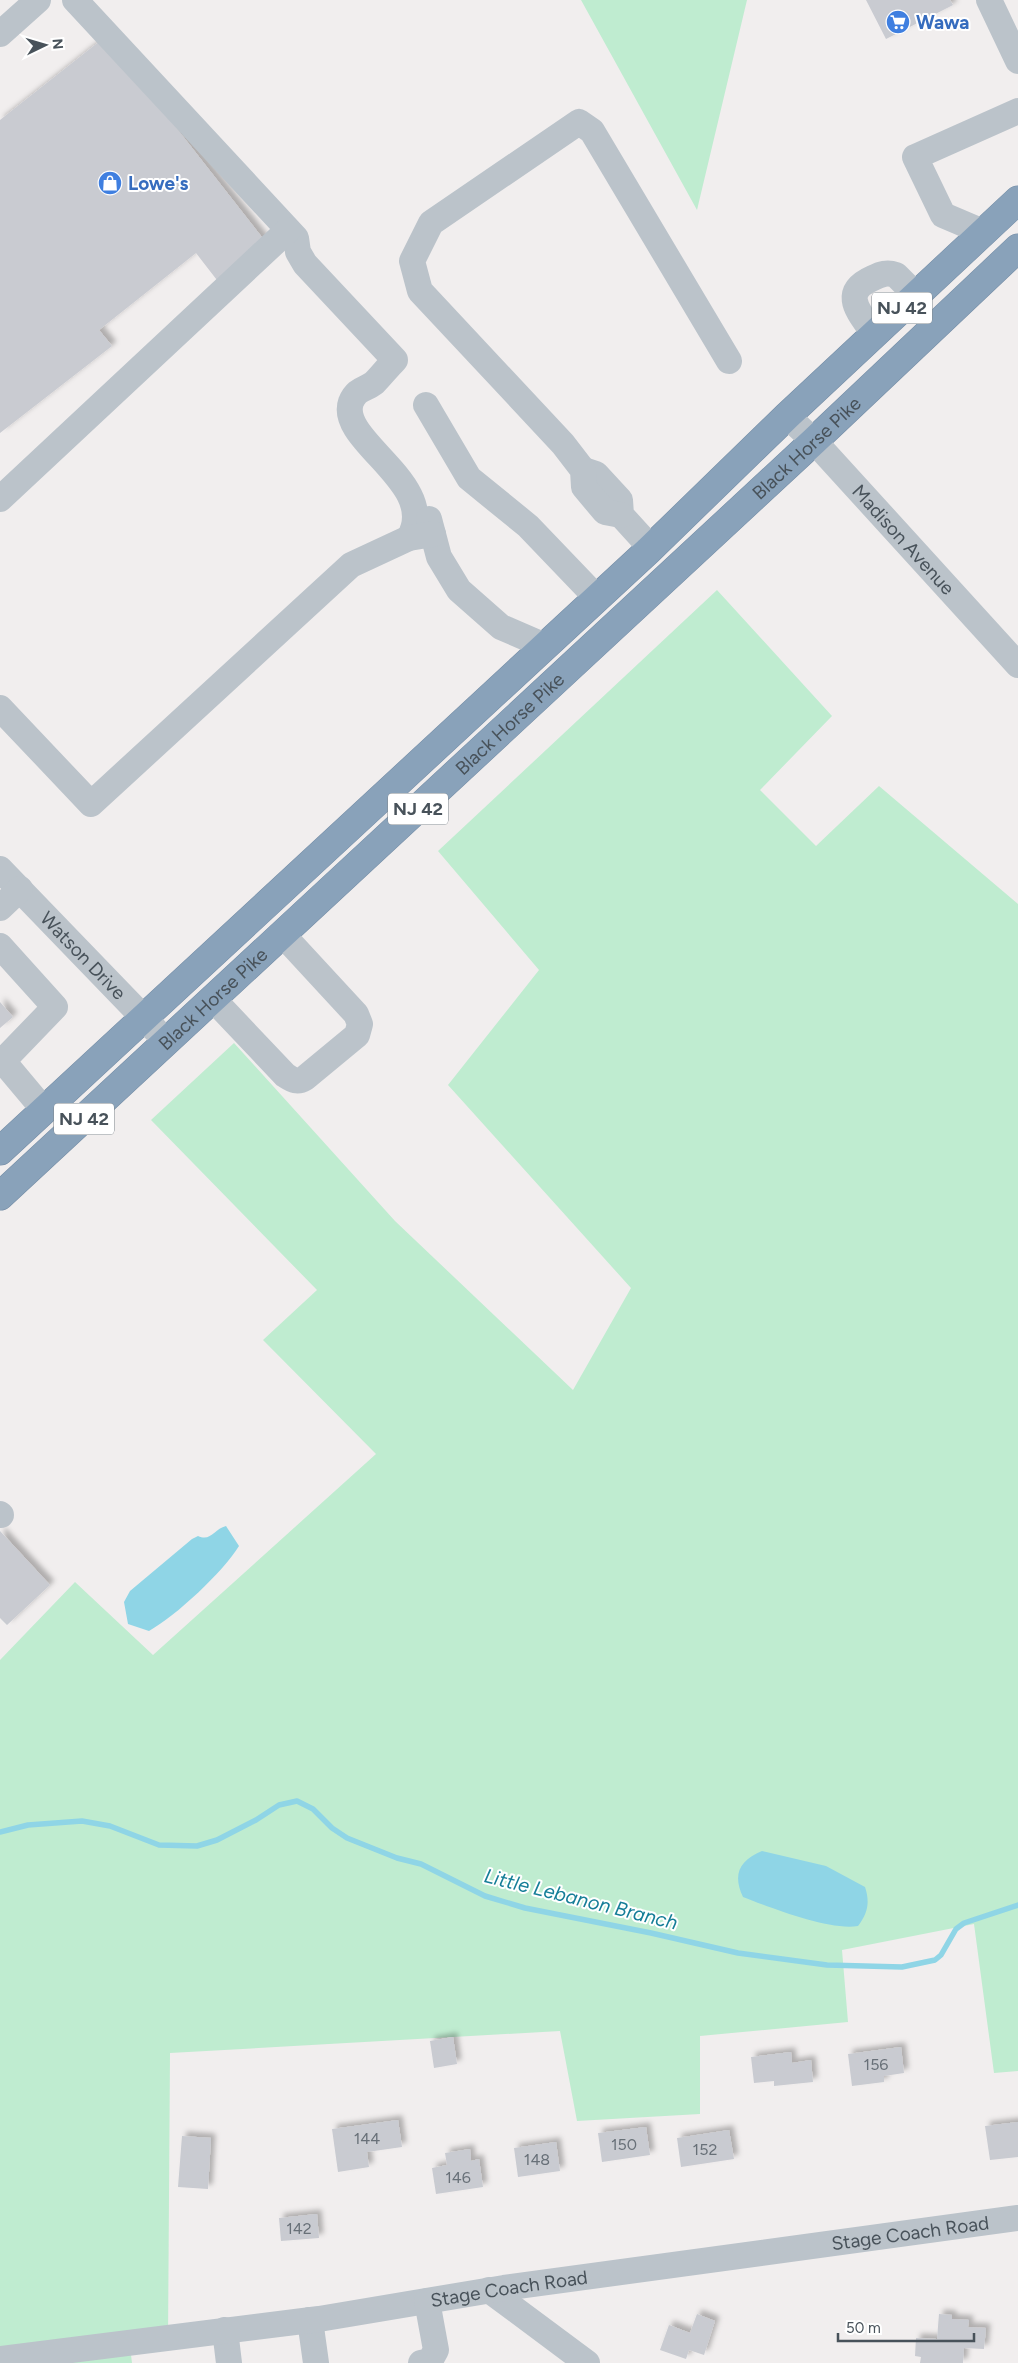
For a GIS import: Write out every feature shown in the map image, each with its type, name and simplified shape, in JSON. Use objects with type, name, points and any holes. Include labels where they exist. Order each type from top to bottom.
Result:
[{"type":"highway","name":"Black Horse Pike","points":[[0,1151],[649,550],[787,416],[1018,200]]},
{"type":"highway","name":"Black Horse Pike","points":[[0,1196],[814,442],[1018,248]]},
{"type":"street","points":[[0,34],[38,0]]},
{"type":"street","points":[[75,0],[296,238],[298,252],[305,264],[395,360],[373,384],[367,404],[367,415],[372,426],[415,475],[421,536],[439,557],[460,590],[501,627],[544,646]]},
{"type":"street","points":[[989,0],[1018,61]]},
{"type":"street","points":[[983,232],[944,216],[915,157],[1018,111]]},
{"type":"street","points":[[669,576],[621,515],[605,512],[584,487],[583,470],[563,444],[420,291],[412,261],[431,223],[579,122],[592,131],[729,361]]},
{"type":"street","points":[[0,499],[288,230]]},
{"type":"street","points":[[874,334],[854,305],[854,295],[857,287],[883,274],[891,273],[896,274],[916,295]]},
{"type":"street","points":[[426,405],[469,478],[528,526],[597,598]]},
{"type":"street","name":"Madison Avenue","points":[[787,416],[814,442],[1018,665]]},
{"type":"street","points":[[0,708],[91,804],[351,565],[421,536]]},
{"type":"street","name":"Watson Drive","points":[[0,869],[167,1042]]},
{"type":"street","points":[[0,908],[20,889]]},
{"type":"street","points":[[213,999],[285,1075],[293,1080],[300,1081],[305,1078],[357,1035],[360,1024],[356,1014],[283,935]]},
{"type":"street","points":[[0,946],[55,1008],[3,1061],[44,1110]]},
{"type":"street","name":"Stage Coach Road","points":[[0,2359],[310,2320],[489,2290],[1018,2218]]},
{"type":"street","points":[[489,2290],[587,2363]]},
{"type":"street","points":[[421,2363],[430,2361],[436,2350],[426,2301]]},
{"type":"street","points":[[310,2320],[316,2363]]},
{"type":"street","points":[[225,2330],[229,2363]]},
{"type":"green space","points":[[581,0],[747,0],[697,210]]},
{"type":"green space","points":[[717,590],[832,716],[760,790],[816,846],[879,786],[1018,904],[1018,2071],[994,2073],[974,1924],[842,1950],[848,2022],[700,2036],[700,2114],[577,2121],[560,2031],[170,2053],[168,2340],[130,2347],[132,2363],[0,2363],[0,1660],[75,1582],[153,1655],[376,1454],[263,1340],[317,1290],[151,1120],[234,1043],[395,1221],[573,1390],[631,1288],[448,1085],[539,970],[438,851]]},
{"type":"water","points":[[226,1526],[239,1546],[232,1557],[211,1580],[172,1615],[149,1631],[128,1624],[124,1602],[130,1591],[192,1539],[198,1536],[209,1536]]},
{"type":"water","points":[[762,1851],[826,1866],[865,1887],[867,1907],[864,1917],[858,1926],[846,1927],[817,1922],[743,1897],[738,1881],[740,1869],[743,1863]]},
{"type":"building","name":"Wawa","points":[[866,0],[950,0],[953,5],[886,39]]},
{"type":"building","name":"Lowe's","points":[[105,37],[268,245],[220,284],[196,253],[99,330],[112,346],[0,433],[0,120]]},
{"type":"building","points":[[0,1002],[13,1017],[0,1028]]},
{"type":"building","points":[[0,1531],[50,1585],[7,1625],[0,1618]]},
{"type":"building","points":[[453,2037],[457,2064],[434,2068],[430,2041]]},
{"type":"building","points":[[901,2047],[904,2073],[884,2076],[884,2082],[852,2086],[848,2054]]},
{"type":"building","points":[[791,2052],[792,2063],[811,2060],[813,2082],[774,2086],[774,2081],[754,2083],[751,2057]]},
{"type":"building","points":[[398,2120],[402,2147],[367,2152],[369,2167],[338,2172],[332,2129]]},
{"type":"building","points":[[1018,2122],[1018,2157],[990,2160],[985,2126]]},
{"type":"building","points":[[646,2127],[650,2155],[602,2162],[598,2133]]},
{"type":"building","points":[[729,2130],[734,2159],[681,2167],[677,2138]]},
{"type":"building","points":[[182,2136],[211,2138],[208,2189],[178,2187]]},
{"type":"building","points":[[556,2142],[560,2171],[518,2177],[514,2148]]},
{"type":"building","points":[[470,2149],[471,2161],[479,2159],[483,2187],[436,2194],[432,2168],[447,2165],[445,2153]]},
{"type":"building","points":[[317,2214],[319,2238],[281,2241],[279,2218]]},
{"type":"building","points":[[697,2314],[715,2321],[704,2355],[689,2350],[686,2359],[660,2350],[669,2325],[690,2333]]},
{"type":"building","points":[[939,2314],[952,2315],[952,2319],[969,2320],[968,2327],[986,2328],[984,2349],[964,2348],[963,2363],[920,2363],[921,2357],[915,2356],[916,2338],[937,2339]]},
{"type":"waterway","name":"Little Lebanon Branch","points":[[0,1832],[28,1825],[82,1821],[110,1826],[159,1845],[197,1846],[217,1840],[256,1820],[279,1805],[297,1801],[313,1809],[332,1828],[347,1838],[397,1858],[421,1864],[485,1896],[525,1908],[651,1933],[738,1953],[827,1965],[902,1967],[935,1960],[941,1955],[956,1929],[964,1923],[1018,1905]]},
{"type":"place","name":"Wawa","points":[[898,22]]},
{"type":"place","name":"Lowe's","points":[[110,183]]}]
